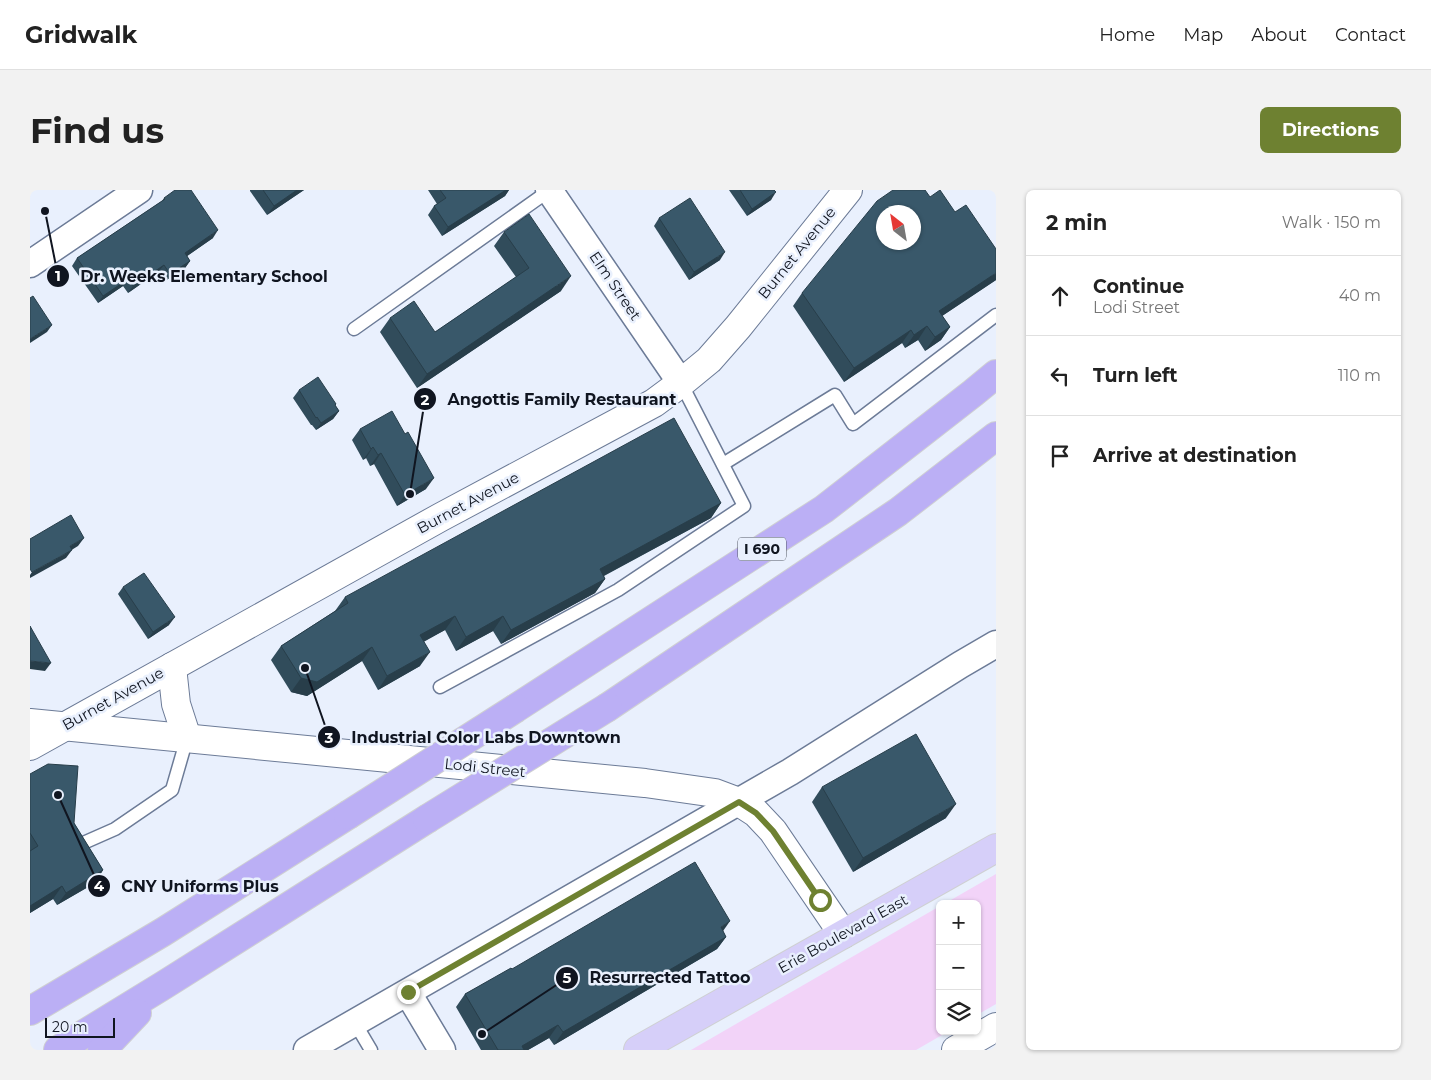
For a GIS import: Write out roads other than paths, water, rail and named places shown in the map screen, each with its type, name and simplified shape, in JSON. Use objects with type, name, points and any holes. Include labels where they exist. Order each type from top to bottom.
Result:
[{"type":"highway","name":"I 690","points":[[30,1011],[163,932],[516,708],[824,509],[973,394],[996,374]]},
{"type":"highway","points":[[58,1050],[608,707],[898,512],[996,436]]},
{"type":"highway","points":[[102,1050],[164,985]]},
{"type":"main road","name":"Erie Boulevard East","points":[[638,1050],[996,848]]},
{"type":"street","points":[[30,264],[139,190]]},
{"type":"street","name":"Elm Street","points":[[549,190],[682,383]]},
{"type":"street","name":"Burnet Avenue","points":[[30,746],[441,517],[654,403],[709,360],[738,327],[848,190]]},
{"type":"street","points":[[307,1050],[790,772],[960,664],[996,644]]},
{"type":"street","points":[[172,666],[176,704],[187,738]]},
{"type":"street","name":"Lodi Street","points":[[30,724],[645,783],[715,793],[739,802],[756,813],[773,831],[843,934]]},
{"type":"street","points":[[408,992],[442,1050]]},
{"type":"street","points":[[956,1050],[996,1027]]},
{"type":"lane","points":[[354,329],[549,190]]},
{"type":"lane","points":[[723,464],[835,395],[853,424],[996,315]]},
{"type":"lane","points":[[440,687],[618,590],[744,506],[682,383]]},
{"type":"lane","points":[[81,844],[115,829],[172,790],[187,738]]},
{"type":"lane","points":[[355,1023],[371,1050]]},
{"type":"place","name":"Dr. Weeks Elementary School","points":[[45,211]]},
{"type":"place","name":"Angottis Family Restaurant","points":[[410,494]]},
{"type":"place","name":"Industrial Color Labs Downtown","points":[[305,668]]},
{"type":"place","name":"CNY Uniforms Plus","points":[[58,795]]},
{"type":"place","name":"Resurrected Tattoo","points":[[482,1034]]}]
